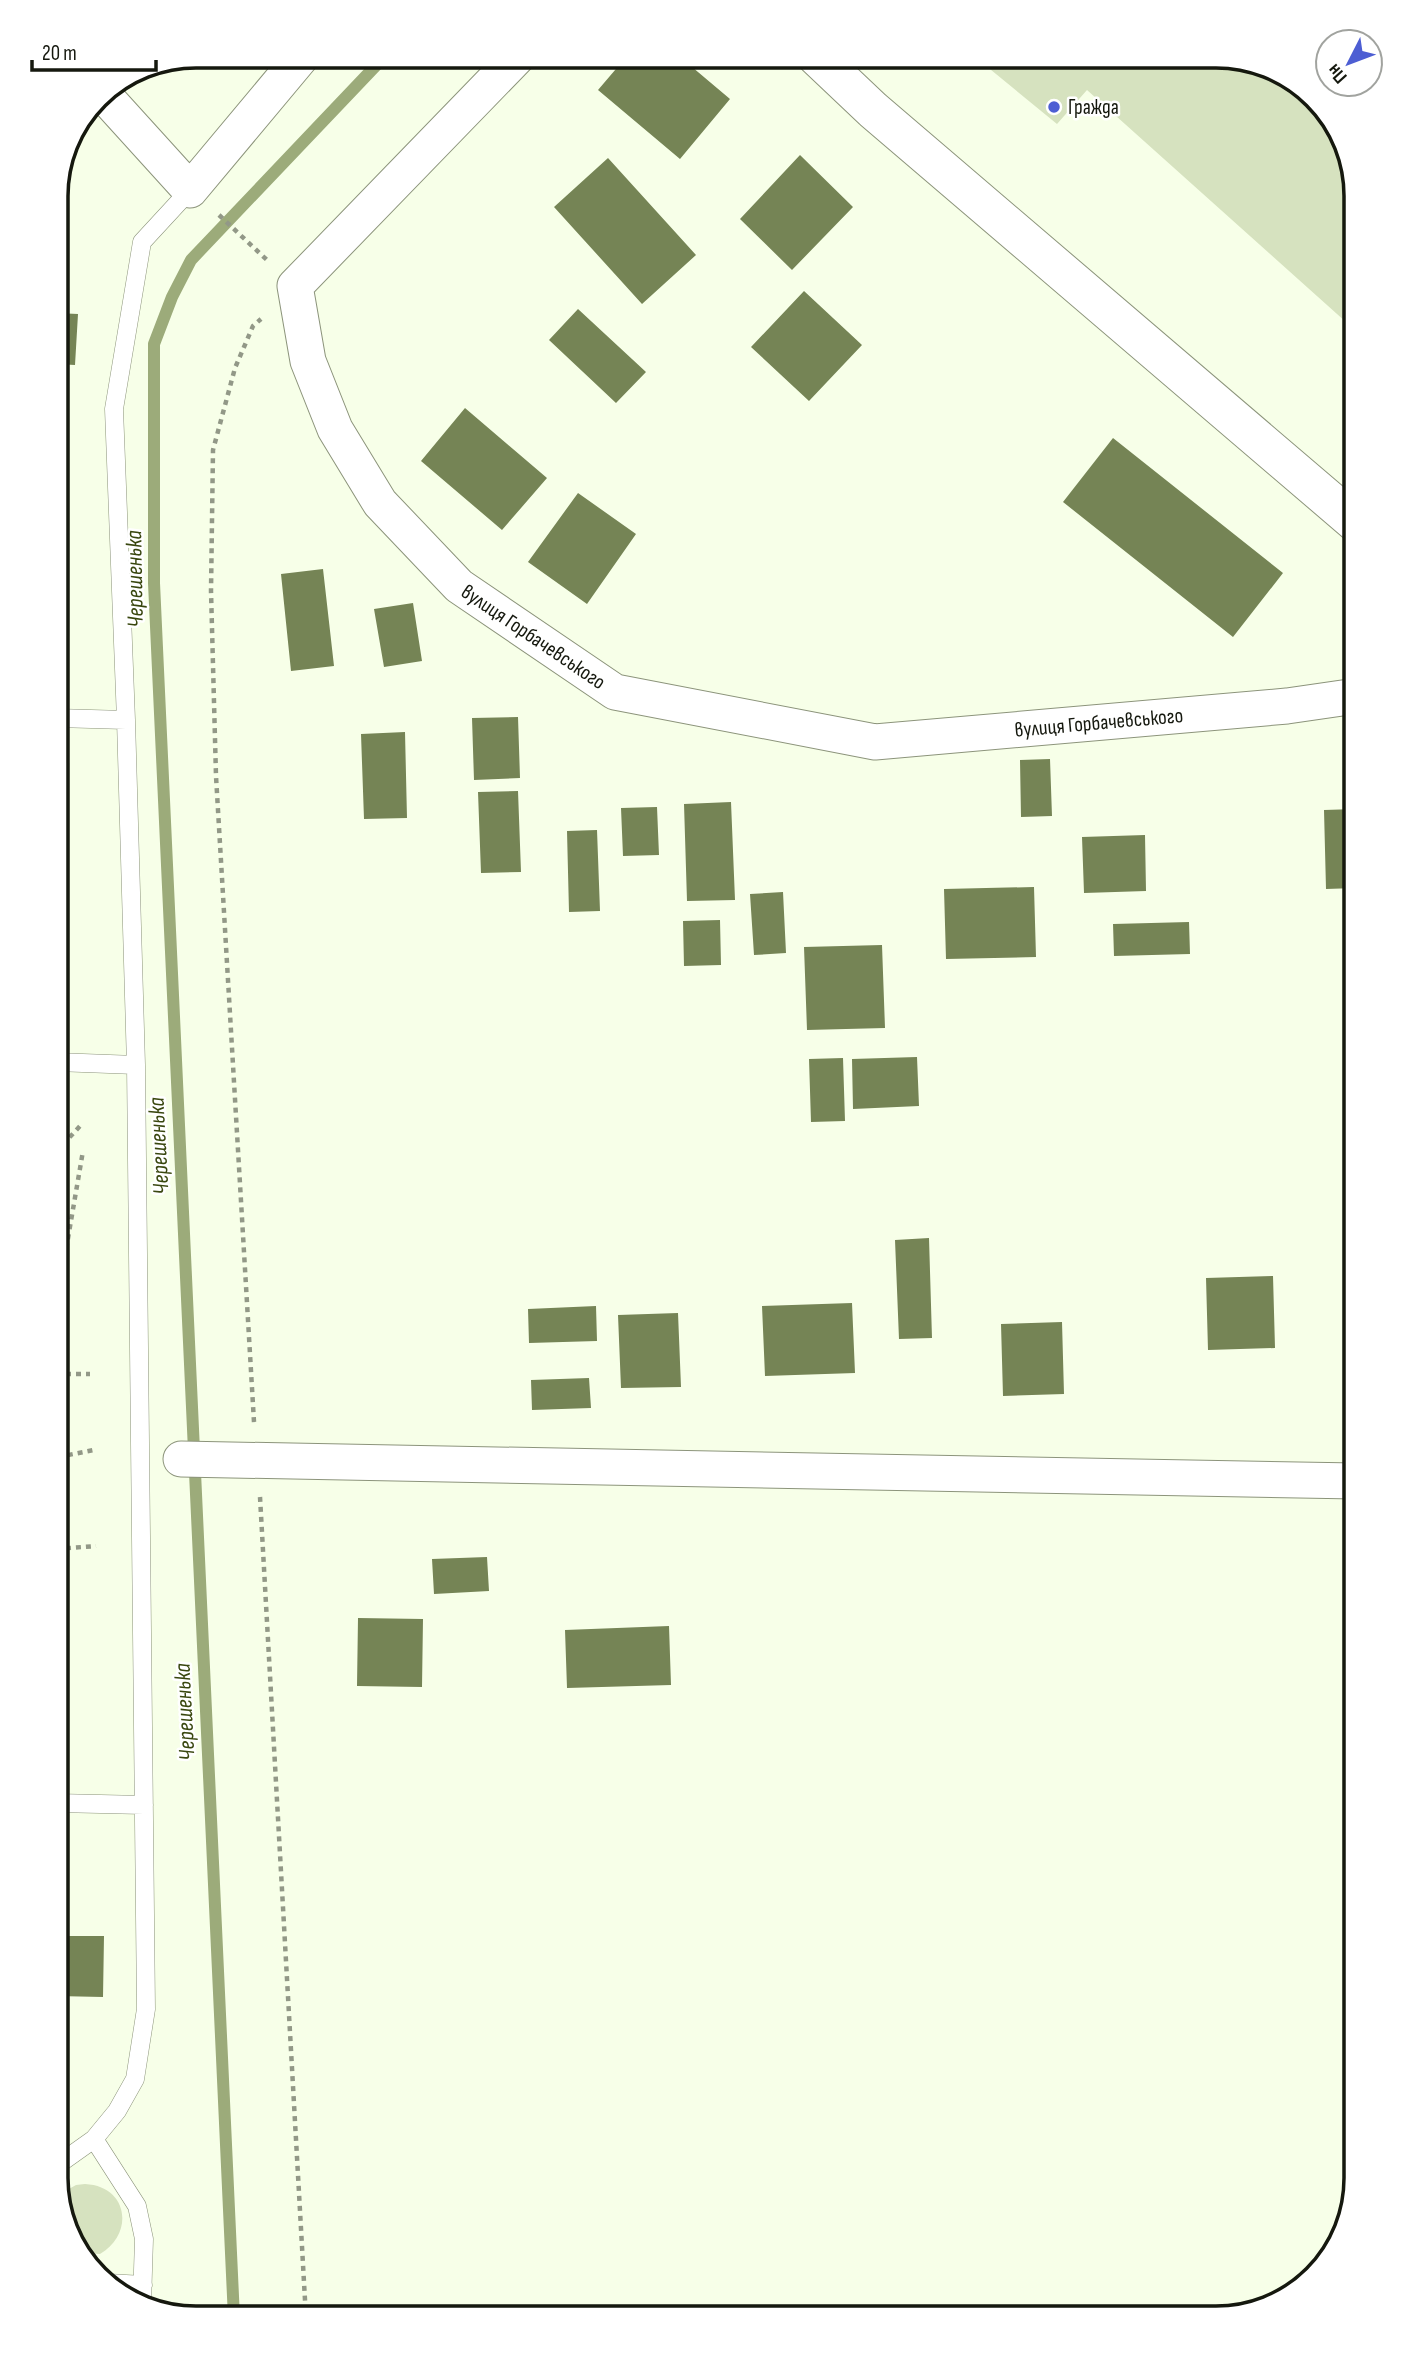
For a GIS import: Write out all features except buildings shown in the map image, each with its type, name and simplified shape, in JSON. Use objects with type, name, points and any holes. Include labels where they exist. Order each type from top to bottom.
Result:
[{"type":"street","points":[[110,102],[200,199],[293,68]]},
{"type":"street","points":[[295,286],[506,68]]},
{"type":"street","points":[[830,69],[884,119],[1344,513]]},
{"type":"street","name":"вулиця Горбачевського","points":[[295,286],[309,361],[335,429],[380,503],[459,586],[615,692],[874,742],[1287,706],[1344,698]]},
{"type":"street","points":[[181,1459],[1344,1482]]},
{"type":"lane","points":[[68,2157],[94,2139],[117,2111],[135,2079],[146,2009],[136,1065],[114,409],[142,242],[200,199]]},
{"type":"lane","points":[[69,718],[126,720]]},
{"type":"lane","points":[[69,1062],[136,1065]]},
{"type":"lane","points":[[68,1803],[144,1805]]},
{"type":"lane","points":[[94,2139],[137,2206],[144,2239],[142,2294]]},
{"type":"path","points":[[200,199],[295,286],[253,326],[235,368],[213,450],[211,592],[216,776],[246,1460],[262,1518],[305,2305]]},
{"type":"path","points":[[69,1139],[81,1125]]},
{"type":"path","points":[[68,1235],[83,1151]]},
{"type":"path","points":[[68,1374],[90,1374]]},
{"type":"path","points":[[68,1455],[94,1451]]},
{"type":"path","points":[[68,1548],[96,1546]]},
{"type":"green space","points":[[990,69],[1225,69],[1257,75],[1287,90],[1312,112],[1331,139],[1343,179],[1344,320],[1087,90],[1057,124]]},
{"type":"green space","points":[[76,2185],[99,2187],[110,2193],[118,2201],[122,2212],[118,2234],[111,2245],[100,2254],[94,2254],[78,2227],[69,2189]]},
{"type":"waterway","name":"Черешенька","points":[[233,2305],[154,583],[154,344],[172,297],[191,260],[373,68]]},
{"type":"place","name":"Гражда","points":[[1054,107]]}]
